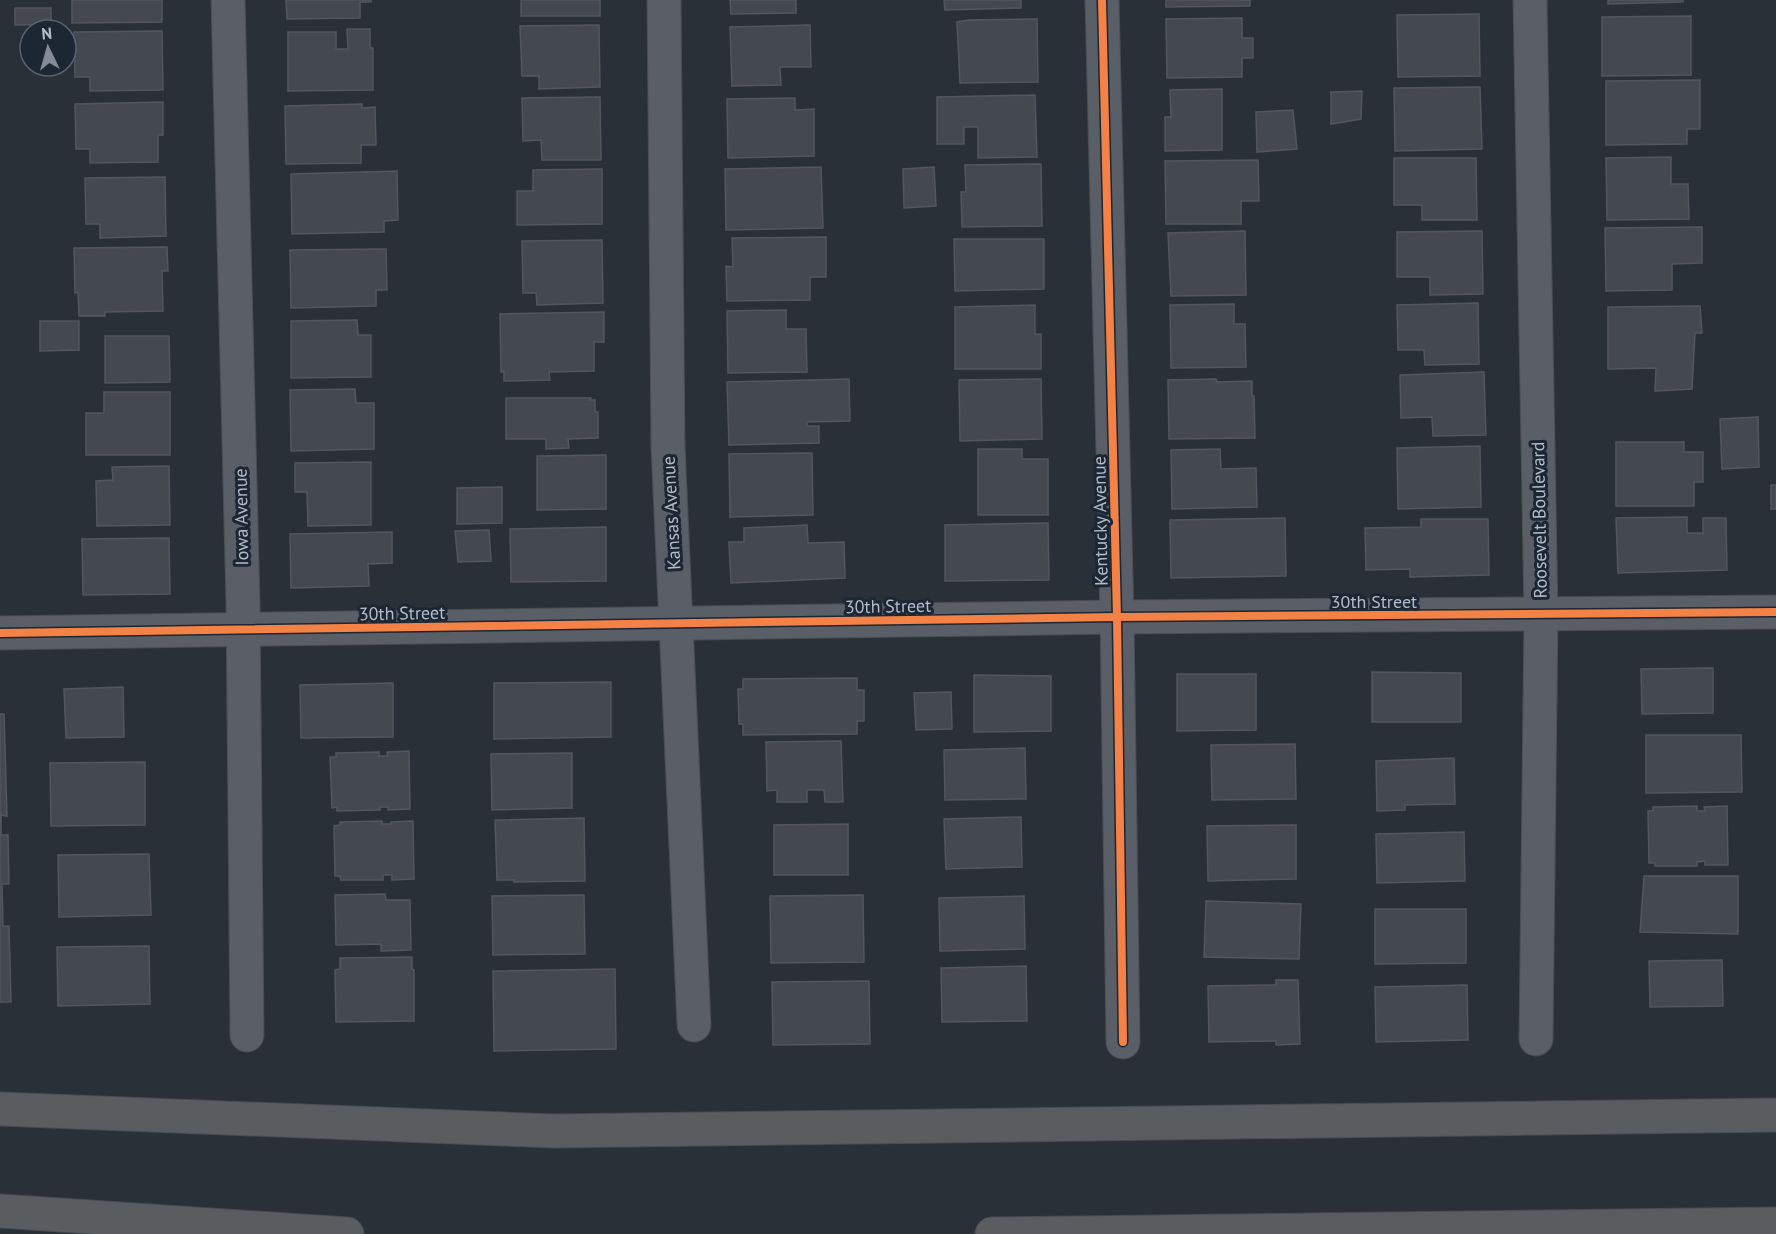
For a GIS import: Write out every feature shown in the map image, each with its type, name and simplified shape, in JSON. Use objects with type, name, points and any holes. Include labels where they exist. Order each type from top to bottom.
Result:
[{"type":"highway","points":[[0,1109],[554,1131],[1776,1115]]},
{"type":"highway","points":[[0,1211],[347,1234]]},
{"type":"highway","points":[[992,1234],[1776,1224]]},
{"type":"street","name":"Iowa Avenue","points":[[228,0],[243,630],[247,1035]]},
{"type":"street","name":"Kansas Avenue","points":[[664,0],[668,446],[694,1025]]},
{"type":"street","name":"Kentucky Avenue","points":[[1102,0],[1117,617],[1123,1042]]},
{"type":"street","name":"Roosevelt Boulevard","points":[[1530,0],[1541,615],[1536,1039]]},
{"type":"street","name":"30th Street","points":[[0,633],[1117,617],[1776,612]]},
{"type":"building","points":[[72,0],[162,0],[162,22],[78,23],[78,18],[72,18]]},
{"type":"building","points":[[286,0],[371,0],[371,2],[360,2],[360,18],[287,19]]},
{"type":"building","points":[[521,0],[600,0],[600,16],[521,16]]},
{"type":"building","points":[[730,0],[796,0],[796,13],[731,14]]},
{"type":"building","points":[[944,0],[1021,0],[1021,8],[945,10]]},
{"type":"building","points":[[1166,0],[1250,0],[1250,6],[1166,7]]},
{"type":"building","points":[[1608,0],[1683,0],[1683,2],[1608,4]]},
{"type":"building","points":[[15,8],[51,8],[51,18],[18,18],[18,25],[15,25]]},
{"type":"building","points":[[1479,14],[1480,76],[1398,77],[1397,15]]},
{"type":"building","points":[[1691,16],[1691,75],[1602,76],[1602,17]]},
{"type":"building","points":[[1242,18],[1242,38],[1253,38],[1253,58],[1242,58],[1242,77],[1167,78],[1166,19]]},
{"type":"building","points":[[1037,19],[1038,82],[960,83],[957,22]]},
{"type":"building","points":[[599,25],[600,87],[539,89],[539,76],[522,76],[520,26]]},
{"type":"building","points":[[810,25],[811,67],[780,67],[781,85],[732,86],[730,27]]},
{"type":"building","points":[[347,29],[370,29],[370,48],[373,48],[373,90],[288,91],[288,32],[336,32],[336,49],[348,49]]},
{"type":"building","points":[[162,31],[163,90],[90,91],[90,77],[78,77],[78,32]]},
{"type":"building","points":[[1700,80],[1700,129],[1687,129],[1687,144],[1606,145],[1606,81]]},
{"type":"building","points":[[1480,87],[1482,149],[1395,151],[1394,88]]},
{"type":"building","points":[[1222,89],[1222,150],[1165,151],[1165,117],[1171,117],[1170,90]]},
{"type":"building","points":[[1362,91],[1361,119],[1331,124],[1331,92]]},
{"type":"building","points":[[1035,95],[1037,157],[978,158],[978,127],[964,127],[964,144],[937,144],[937,97]]},
{"type":"building","points":[[600,97],[601,160],[542,160],[541,140],[523,141],[522,98]]},
{"type":"building","points":[[795,98],[795,110],[814,109],[814,156],[728,158],[727,99]]},
{"type":"building","points":[[163,102],[163,135],[158,135],[158,162],[90,163],[90,149],[76,149],[75,104]]},
{"type":"building","points":[[362,104],[362,108],[375,107],[376,145],[361,145],[361,163],[286,164],[285,106]]},
{"type":"building","points":[[1293,110],[1297,149],[1257,152],[1256,112]]},
{"type":"building","points":[[1671,157],[1671,184],[1688,184],[1689,219],[1607,220],[1606,158]]},
{"type":"building","points":[[1394,158],[1476,158],[1477,220],[1422,220],[1422,205],[1394,205]]},
{"type":"building","points":[[1258,160],[1259,201],[1241,201],[1241,224],[1166,224],[1165,161]]},
{"type":"building","points":[[1041,164],[1042,226],[962,227],[961,192],[966,192],[965,165]]},
{"type":"building","points":[[821,167],[823,228],[726,230],[725,169]]},
{"type":"building","points":[[934,167],[936,206],[904,208],[903,169]]},
{"type":"building","points":[[602,169],[602,224],[517,225],[517,191],[533,191],[533,170]]},
{"type":"building","points":[[397,171],[398,220],[384,221],[384,232],[292,234],[291,174]]},
{"type":"building","points":[[165,177],[166,236],[100,238],[100,224],[86,224],[85,178]]},
{"type":"building","points":[[1702,227],[1702,263],[1672,264],[1672,290],[1606,291],[1605,228]]},
{"type":"building","points":[[1245,231],[1246,295],[1171,296],[1168,233]]},
{"type":"building","points":[[1482,231],[1483,294],[1430,295],[1430,277],[1397,277],[1397,232]]},
{"type":"building","points":[[826,237],[826,277],[810,277],[810,300],[727,301],[726,266],[733,267],[732,238]]},
{"type":"building","points":[[954,239],[1044,239],[1044,289],[955,291]]},
{"type":"building","points":[[602,240],[603,303],[537,305],[536,293],[523,293],[522,241]]},
{"type":"building","points":[[167,247],[168,271],[162,271],[163,311],[105,312],[105,316],[79,316],[78,292],[75,293],[74,248]]},
{"type":"building","points":[[386,249],[387,290],[376,290],[376,306],[291,308],[290,250]]},
{"type":"building","points":[[1478,303],[1479,364],[1425,365],[1424,350],[1398,350],[1397,305]]},
{"type":"building","points":[[1234,304],[1234,324],[1245,324],[1246,367],[1171,368],[1170,305]]},
{"type":"building","points":[[1035,305],[1035,334],[1041,334],[1041,369],[955,369],[955,307]]},
{"type":"building","points":[[1700,306],[1702,333],[1695,333],[1692,389],[1655,391],[1656,368],[1608,369],[1608,307]]},
{"type":"building","points":[[786,310],[786,329],[806,329],[807,372],[728,373],[727,311]]},
{"type":"building","points":[[604,312],[604,342],[594,342],[594,371],[549,372],[550,380],[504,381],[504,371],[501,372],[500,314]]},
{"type":"building","points":[[357,320],[358,335],[371,335],[371,377],[291,378],[291,321]]},
{"type":"building","points":[[40,321],[79,321],[79,350],[40,351]]},
{"type":"building","points":[[105,336],[169,336],[170,382],[105,383]]},
{"type":"building","points":[[1484,372],[1486,435],[1433,436],[1432,417],[1401,418],[1400,375]]},
{"type":"building","points":[[849,379],[850,421],[807,422],[807,426],[819,426],[819,443],[729,445],[727,382]]},
{"type":"building","points":[[1041,379],[1042,439],[960,441],[959,380]]},
{"type":"building","points":[[1216,379],[1217,382],[1252,381],[1255,438],[1169,439],[1168,380]]},
{"type":"building","points":[[355,389],[356,403],[374,403],[374,449],[291,451],[290,390]]},
{"type":"building","points":[[104,392],[170,392],[170,455],[86,455],[86,413],[104,413]]},
{"type":"building","points":[[506,398],[591,398],[590,400],[595,400],[595,412],[598,412],[598,438],[568,439],[569,448],[546,449],[546,439],[506,439]]},
{"type":"building","points":[[1758,417],[1759,467],[1722,469],[1720,419]]},
{"type":"building","points":[[1616,442],[1684,442],[1684,452],[1703,452],[1703,482],[1694,482],[1694,506],[1616,506]]},
{"type":"building","points":[[1480,446],[1481,507],[1398,509],[1397,448]]},
{"type":"building","points":[[978,449],[1022,449],[1022,459],[1048,459],[1048,515],[978,515]]},
{"type":"building","points":[[1220,449],[1221,469],[1256,468],[1257,507],[1172,509],[1171,450]]},
{"type":"building","points":[[812,453],[813,515],[730,517],[729,454]]},
{"type":"building","points":[[606,455],[606,509],[537,510],[537,456]]},
{"type":"building","points":[[371,462],[371,525],[308,526],[307,492],[295,492],[295,463]]},
{"type":"building","points":[[169,466],[170,525],[97,526],[96,481],[113,480],[112,467]]},
{"type":"building","points":[[1771,485],[1776,485],[1776,509],[1771,509]]},
{"type":"building","points":[[502,487],[502,523],[457,524],[457,488]]},
{"type":"building","points":[[1687,517],[1687,533],[1703,533],[1703,518],[1726,518],[1727,570],[1618,573],[1616,518]]},
{"type":"building","points":[[1285,518],[1286,576],[1171,578],[1170,520]]},
{"type":"building","points":[[1421,519],[1488,519],[1489,575],[1410,577],[1410,569],[1366,570],[1365,528],[1421,527]]},
{"type":"building","points":[[1048,523],[1049,580],[945,581],[945,525]]},
{"type":"building","points":[[807,525],[808,543],[844,542],[845,578],[731,583],[729,542],[744,542],[744,528]]},
{"type":"building","points":[[606,527],[606,581],[511,582],[510,529]]},
{"type":"building","points":[[489,530],[491,561],[458,562],[455,531]]},
{"type":"building","points":[[392,532],[392,563],[368,564],[369,586],[291,588],[290,534]]},
{"type":"building","points":[[169,538],[170,594],[83,595],[82,539]]},
{"type":"building","points":[[1713,668],[1713,713],[1642,714],[1641,669]]},
{"type":"building","points":[[1372,672],[1461,673],[1461,722],[1372,722]]},
{"type":"building","points":[[1177,674],[1256,674],[1256,730],[1177,731]]},
{"type":"building","points":[[974,675],[1051,676],[1051,731],[974,732]]},
{"type":"building","points":[[857,678],[857,690],[864,690],[864,721],[857,721],[857,734],[743,735],[743,724],[739,724],[738,689],[743,689],[743,679]]},
{"type":"building","points":[[611,682],[611,737],[494,739],[494,683]]},
{"type":"building","points":[[393,683],[393,737],[301,738],[300,685]]},
{"type":"building","points":[[123,687],[124,737],[66,738],[64,689]]},
{"type":"building","points":[[951,692],[952,729],[916,730],[914,693]]},
{"type":"building","points":[[0,714],[4,714],[7,816],[1,815],[1,835],[8,835],[9,884],[2,884],[3,926],[9,926],[11,1002],[0,1002]]},
{"type":"building","points":[[1646,735],[1741,735],[1742,792],[1646,793]]},
{"type":"building","points":[[841,741],[843,802],[825,802],[824,790],[807,790],[807,802],[777,802],[777,790],[767,791],[766,742]]},
{"type":"building","points":[[1295,744],[1296,799],[1212,800],[1211,745]]},
{"type":"building","points":[[1025,748],[1026,799],[945,800],[944,750]]},
{"type":"building","points":[[409,751],[410,809],[388,810],[388,807],[380,807],[380,810],[337,811],[337,807],[332,808],[330,757],[336,757],[336,753],[379,752],[379,756],[388,756],[387,752]]},
{"type":"building","points":[[572,753],[572,808],[492,810],[491,754]]},
{"type":"building","points":[[1454,758],[1455,804],[1405,805],[1405,810],[1377,811],[1376,761]]},
{"type":"building","points":[[145,762],[145,825],[51,826],[50,763]]},
{"type":"building","points":[[1697,806],[1697,811],[1705,811],[1704,807],[1727,806],[1728,865],[1705,865],[1705,861],[1697,862],[1697,866],[1655,866],[1655,863],[1649,863],[1648,811],[1653,811],[1653,807]]},
{"type":"building","points":[[1021,817],[1022,867],[946,869],[944,819]]},
{"type":"building","points":[[584,818],[585,881],[514,882],[515,880],[497,880],[495,820]]},
{"type":"building","points":[[382,821],[382,824],[391,824],[391,822],[413,821],[414,879],[392,880],[392,875],[383,875],[383,880],[341,880],[340,876],[335,876],[334,826],[340,825],[340,822]]},
{"type":"building","points":[[848,824],[848,875],[774,875],[774,825]]},
{"type":"building","points":[[1296,825],[1296,879],[1208,881],[1207,826]]},
{"type":"building","points":[[1464,832],[1465,881],[1377,883],[1376,834]]},
{"type":"building","points":[[149,854],[151,915],[59,917],[58,855]]},
{"type":"building","points":[[1644,876],[1738,876],[1738,934],[1640,932]]},
{"type":"building","points":[[385,894],[386,900],[410,900],[411,950],[381,951],[381,944],[336,945],[335,895]]},
{"type":"building","points":[[584,895],[585,954],[493,955],[492,896]]},
{"type":"building","points":[[863,895],[864,962],[771,963],[770,896]]},
{"type":"building","points":[[1024,896],[1025,949],[940,951],[939,898]]},
{"type":"building","points":[[1206,901],[1301,904],[1299,959],[1204,957]]},
{"type":"building","points":[[1375,909],[1466,909],[1466,963],[1375,964]]},
{"type":"building","points":[[149,946],[150,1004],[58,1006],[57,947]]},
{"type":"building","points":[[412,957],[414,1021],[336,1022],[335,970],[340,969],[340,958]]},
{"type":"building","points":[[1722,960],[1723,1006],[1650,1007],[1649,961]]},
{"type":"building","points":[[1026,966],[1027,1021],[942,1022],[941,968]]},
{"type":"building","points":[[615,969],[616,1049],[494,1051],[493,971]]},
{"type":"building","points":[[1276,980],[1298,980],[1300,1044],[1276,1045],[1276,1041],[1209,1042],[1208,986],[1276,985]]},
{"type":"building","points":[[869,981],[870,1044],[773,1045],[772,982]]},
{"type":"building","points":[[1467,985],[1468,1040],[1376,1042],[1375,987]]},
{"type":"cycle path","points":[[1102,0],[1117,617],[1123,1042]]},
{"type":"cycle path","points":[[0,633],[1117,617],[1776,612]]}]
